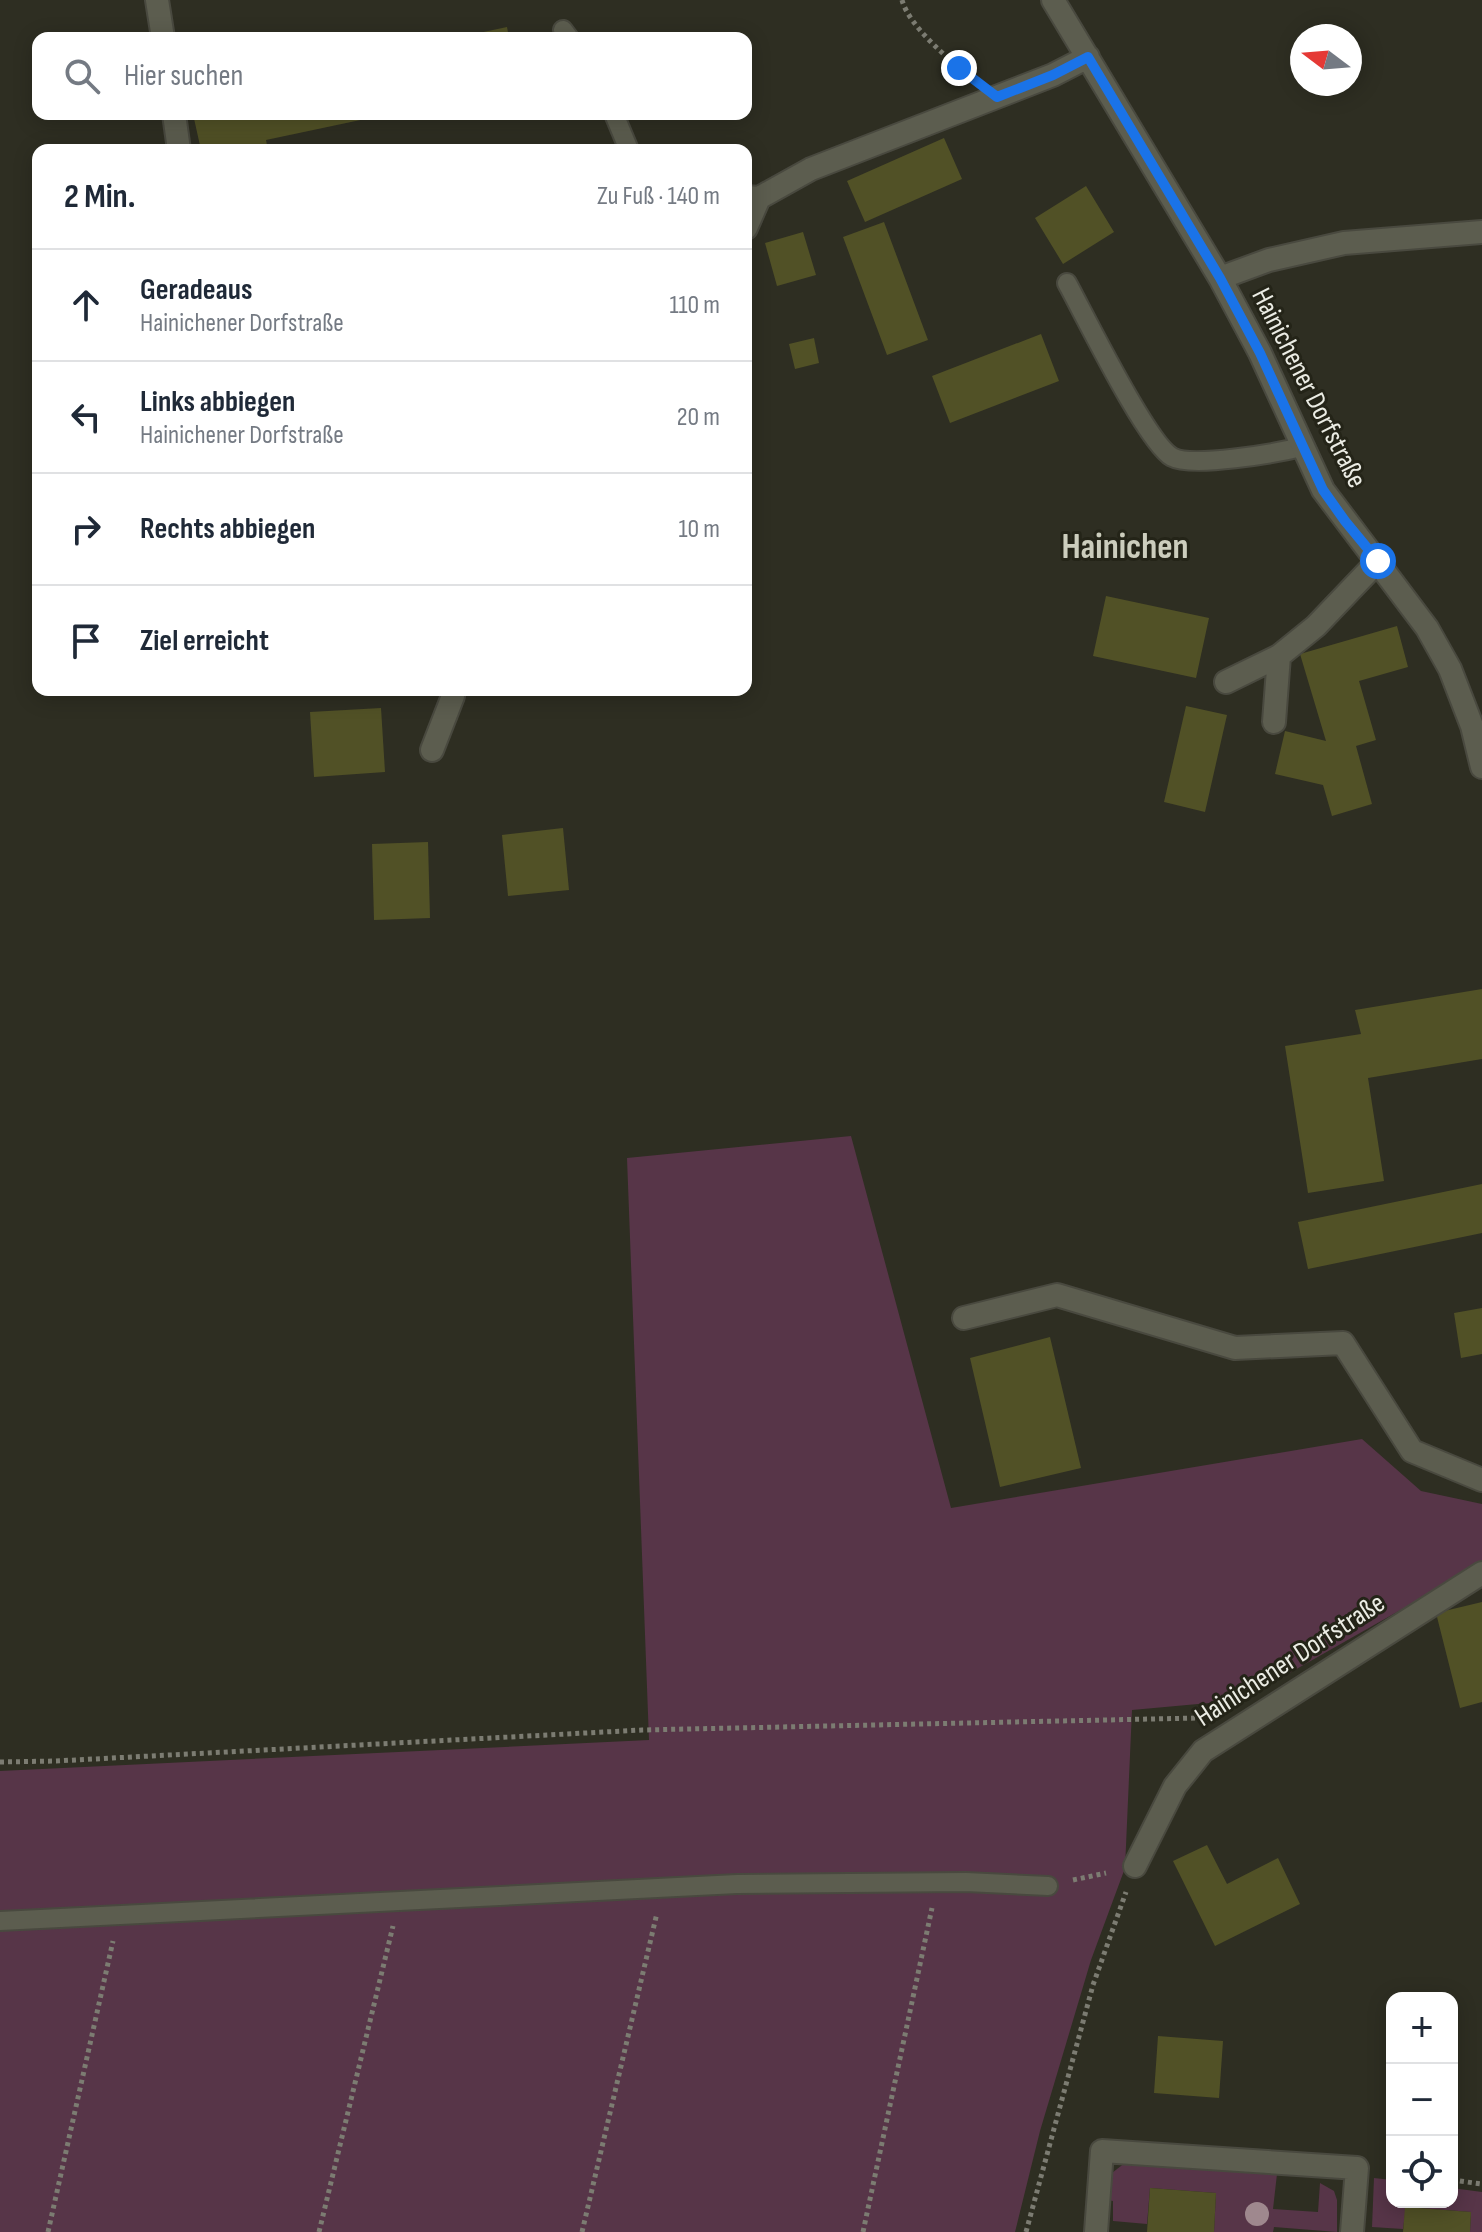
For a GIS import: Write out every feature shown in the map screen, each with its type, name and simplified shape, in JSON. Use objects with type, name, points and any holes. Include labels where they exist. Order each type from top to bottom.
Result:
[{"type":"street","points":[[157,0],[162,32]]},
{"type":"street","name":"Hainichener Dorfstraße","points":[[1053,0],[1220,278],[1260,353],[1323,490],[1427,628],[1450,669],[1472,726],[1482,767]]},
{"type":"street","points":[[752,198],[811,169],[1053,75],[1088,57]]},
{"type":"street","points":[[175,120],[178,144]]},
{"type":"street","name":"Hainichener Dorfstraße","points":[[1220,278],[1269,260],[1344,243],[1482,232]]},
{"type":"street","points":[[1226,682],[1279,656],[1316,626],[1378,561]]},
{"type":"street","points":[[1274,722],[1279,656]]},
{"type":"street","points":[[432,750],[453,696]]},
{"type":"street","points":[[964,1318],[1057,1295],[1235,1348],[1343,1343],[1412,1451],[1482,1480]]},
{"type":"street","name":"Hainichener Dorfstraße","points":[[1135,1866],[1175,1786],[1203,1751],[1482,1573]]},
{"type":"street","points":[[1096,2232],[1102,2151],[1357,2168],[1352,2232]]},
{"type":"lane","points":[[616,120],[626,144]]},
{"type":"lane","points":[[1067,283],[1144,424],[1168,454],[1176,459],[1208,459],[1271,455],[1301,447]]},
{"type":"lane","points":[[0,1921],[737,1884],[938,1882],[1048,1886]]},
{"type":"path","points":[[902,0],[904,8],[925,34],[959,68],[997,97]]},
{"type":"path","points":[[0,1762],[642,1730],[1256,1717]]},
{"type":"path","points":[[1048,1886],[1135,1866]]},
{"type":"path","points":[[1026,2232],[1093,1985],[1135,1866]]},
{"type":"path","points":[[863,2232],[938,1882]]},
{"type":"path","points":[[582,2232],[663,1888]]},
{"type":"path","points":[[319,2232],[399,1902]]},
{"type":"path","points":[[48,2232],[119,1916]]},
{"type":"path","points":[[1458,2181],[1482,2184]]},
{"type":"shaded area","points":[[851,1136],[951,1508],[1362,1439],[1421,1491],[1482,1504],[1482,1561],[1457,1578],[1242,1700],[1132,1710],[1125,1868],[1091,1960],[1040,2131],[1015,2232],[0,2232],[0,1771],[649,1740],[627,1158]]},
{"type":"shaded area","points":[[1139,2161],[1187,2169],[1277,2174],[1273,2209],[1318,2212],[1320,2183],[1334,2191],[1337,2232],[1274,2227],[1273,2232],[1214,2232],[1216,2193],[1150,2188],[1147,2224],[1113,2221],[1113,2201],[1107,2200],[1112,2173],[1126,2162]]},
{"type":"shaded area","points":[[1374,2178],[1386,2179],[1386,2208],[1406,2208],[1403,2229],[1372,2227]]},
{"type":"shaded area","points":[[1458,2189],[1482,2192],[1482,2232],[1470,2232],[1471,2212],[1419,2208],[1458,2208]]},
{"type":"building","points":[[507,27],[508,32],[484,32]]},
{"type":"building","points":[[194,120],[360,120],[266,140],[267,144],[200,144]]},
{"type":"building","points":[[944,138],[962,179],[865,222],[847,181]]},
{"type":"building","points":[[1086,186],[1114,232],[1063,264],[1035,218]]},
{"type":"building","points":[[884,222],[928,340],[887,355],[843,237]]},
{"type":"building","points":[[803,232],[816,275],[777,286],[765,243]]},
{"type":"building","points":[[1041,334],[1059,381],[950,423],[932,376]]},
{"type":"building","points":[[814,338],[819,363],[795,369],[789,344]]},
{"type":"building","points":[[1106,596],[1209,618],[1196,678],[1093,656]]},
{"type":"building","points":[[1397,626],[1408,667],[1359,681],[1376,740],[1356,746],[1372,804],[1332,816],[1323,785],[1275,774],[1285,731],[1326,741],[1300,654]]},
{"type":"building","points":[[1186,706],[1227,715],[1205,812],[1164,802]]},
{"type":"building","points":[[381,708],[385,772],[314,777],[310,712]]},
{"type":"building","points":[[563,828],[569,890],[508,896],[502,835]]},
{"type":"building","points":[[428,842],[430,918],[374,920],[372,844]]},
{"type":"building","points":[[1482,989],[1482,1059],[1368,1078],[1384,1181],[1308,1193],[1285,1046],[1361,1034],[1355,1010]]},
{"type":"building","points":[[1482,1184],[1482,1233],[1308,1269],[1298,1222]]},
{"type":"building","points":[[1482,1308],[1482,1354],[1461,1358],[1454,1313]]},
{"type":"building","points":[[1050,1337],[1081,1468],[1000,1487],[970,1358]]},
{"type":"building","points":[[1482,1602],[1482,1702],[1460,1708],[1436,1613]]},
{"type":"building","points":[[1207,1845],[1227,1884],[1278,1858],[1300,1904],[1215,1946],[1173,1861]]},
{"type":"building","points":[[1158,2036],[1223,2041],[1219,2098],[1154,2093]]},
{"type":"building","points":[[1150,2188],[1216,2193],[1214,2232],[1147,2232]]},
{"type":"building","points":[[1405,2208],[1471,2212],[1470,2232],[1403,2232]]},
{"type":"district","name":"Hainichen","points":[[1125,547]]},
{"type":"route","points":[[959,68],[997,97],[1088,57],[1220,278],[1260,353],[1323,490],[1378,561]]}]
